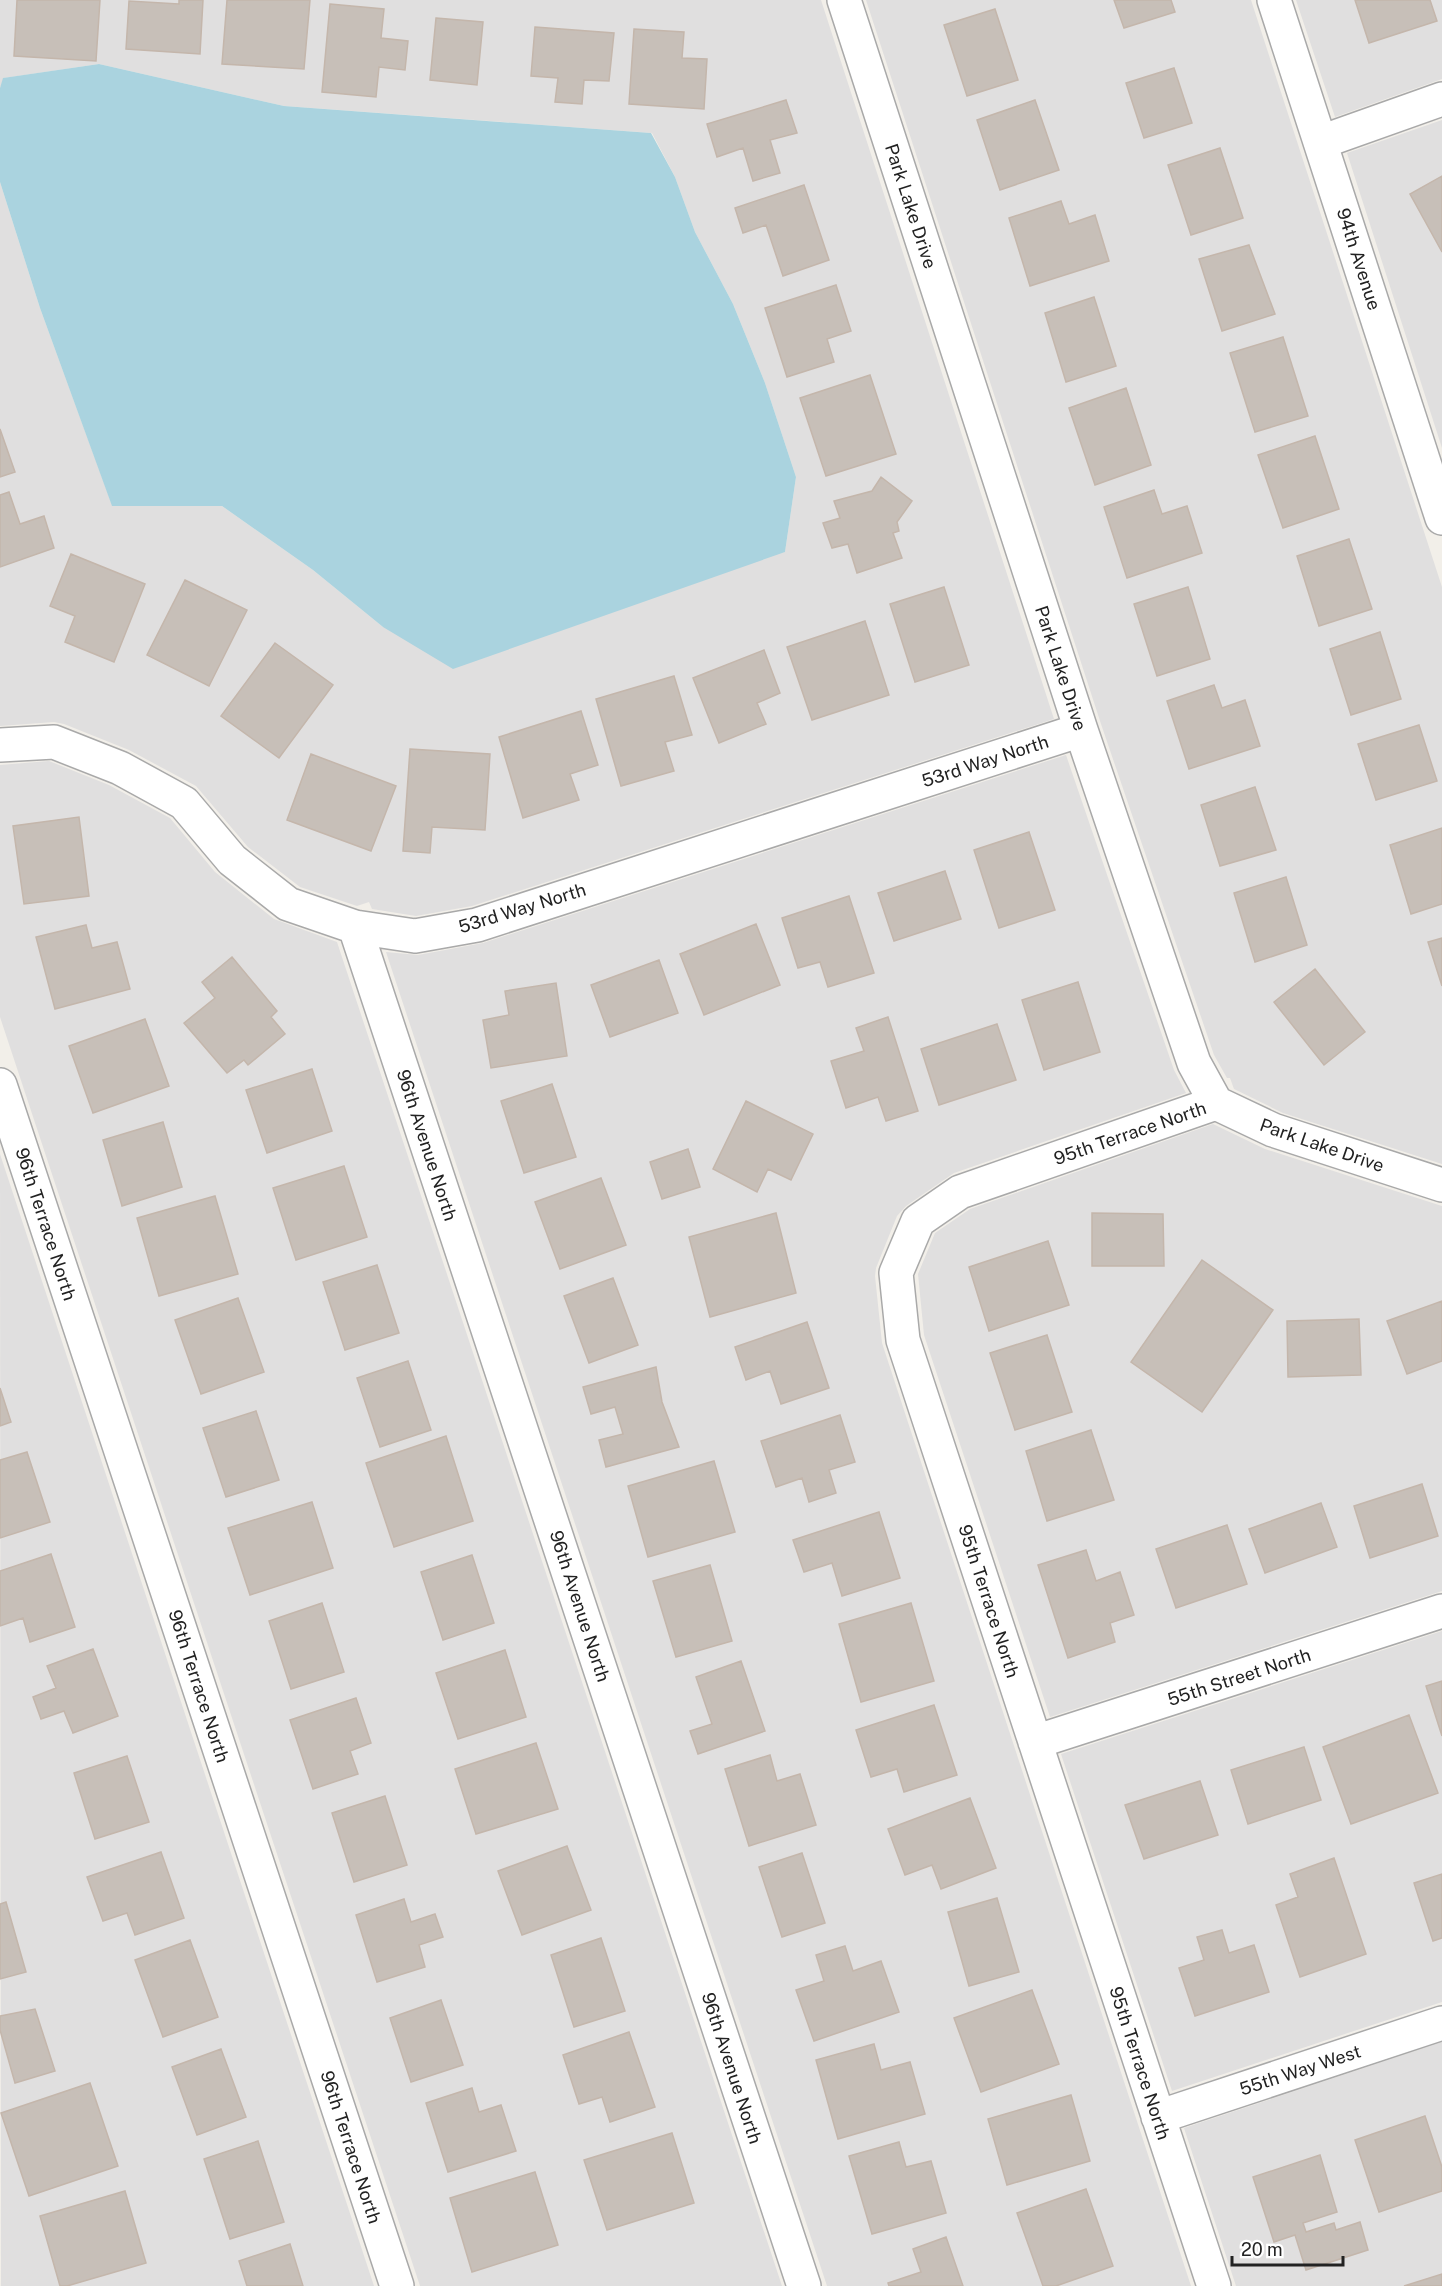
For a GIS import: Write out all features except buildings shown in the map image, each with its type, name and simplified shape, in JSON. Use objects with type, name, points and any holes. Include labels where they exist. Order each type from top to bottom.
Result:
[{"type":"street","name":"Park Lake Drive","points":[[843,0],[1081,730],[1194,1063],[1216,1103],[1273,1130],[1442,1185]]},
{"type":"street","name":"94th Avenue","points":[[1274,0],[1442,518]]},
{"type":"street","points":[[1321,142],[1442,99]]},
{"type":"street","name":"53rd Way North","points":[[0,745],[54,742],[120,768],[184,803],[232,860],[288,904],[355,927],[416,936],[477,925],[1081,730]]},
{"type":"street","name":"96th Avenue North","points":[[355,927],[804,2286]]},
{"type":"street","name":"96th Terrace North","points":[[0,1085],[397,2286]]},
{"type":"street","name":"95th Terrace North","points":[[1214,2286],[903,1340],[896,1273],[918,1221],[960,1191],[1216,1103]]},
{"type":"street","name":"55th Street North","points":[[1035,1742],[1442,1611]]},
{"type":"street","name":"55th Way West","points":[[1158,2117],[1442,2023]]},
{"type":"shaded area","points":[[0,0],[821,0],[1054,719],[472,906],[416,916],[372,909],[369,902],[357,906],[300,887],[248,847],[196,786],[129,750],[54,722],[0,726],[0,182],[40,308],[112,505],[222,506],[313,570],[383,627],[785,552],[796,477],[765,383],[733,304],[695,232],[675,177],[652,133],[284,106],[99,64],[4,78],[0,88]]},
{"type":"shaded area","points":[[866,0],[1251,0],[1442,587],[1442,1164],[1283,1113],[1234,1089],[1230,1078],[1227,1078],[1214,1055],[1101,724]]},
{"type":"shaded area","points":[[1296,0],[1442,0],[1442,79],[1335,117]]},
{"type":"shaded area","points":[[1442,120],[1442,448],[1347,153]]},
{"type":"shaded area","points":[[1066,755],[1174,1070],[1186,1093],[954,1173],[906,1206],[897,1216],[876,1268],[875,1276],[882,1343],[1191,2286],[827,2286],[386,952],[418,955],[483,943]]},
{"type":"shaded area","points":[[49,761],[109,785],[170,818],[215,872],[274,919],[337,942],[782,2286],[420,2286],[0,1017],[0,765]]},
{"type":"shaded area","points":[[1213,1124],[1265,1149],[1442,1206],[1442,1591],[1050,1717],[924,1335],[918,1274],[935,1233],[970,1209]]},
{"type":"shaded area","points":[[0,1154],[374,2286],[1,2286]]},
{"type":"shaded area","points":[[1442,1631],[1442,2002],[1172,2091],[1061,1754]]},
{"type":"shaded area","points":[[1442,2042],[1442,2286],[1236,2286],[1184,2128]]},
{"type":"water","points":[[99,64],[284,106],[651,133],[675,177],[695,232],[733,304],[765,383],[796,477],[785,552],[453,669],[383,627],[313,570],[222,506],[112,506],[40,308],[0,182],[0,88],[3,78]]}]
